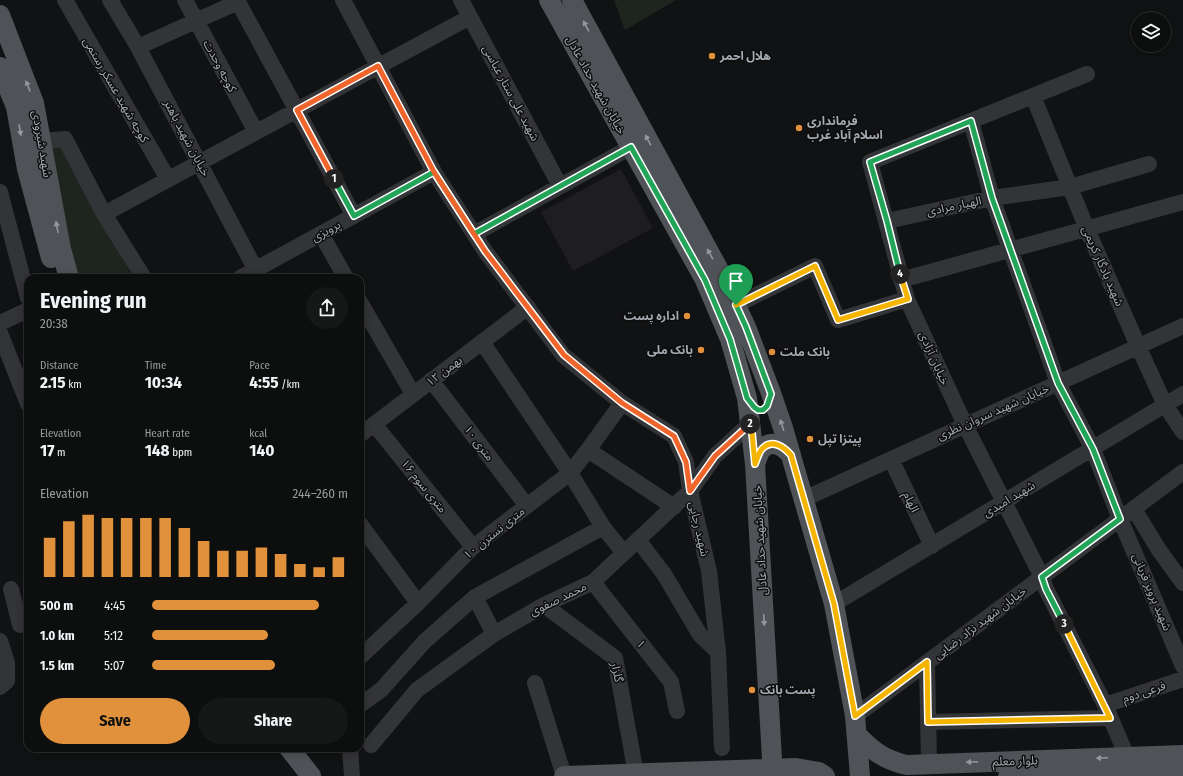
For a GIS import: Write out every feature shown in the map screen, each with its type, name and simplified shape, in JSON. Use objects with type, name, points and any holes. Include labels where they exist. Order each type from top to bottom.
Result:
[{"type":"main road","name":"خیابان شهید حداد عادل","points":[[549,0],[705,280],[730,339],[747,398],[751,423],[755,464],[773,773]]},
{"type":"main road","name":"خیابان شهید حداد عادل","points":[[572,0],[720,272],[746,327],[771,394],[791,455],[834,604],[856,725],[860,776]]},
{"type":"main road","name":"شهید شیرودی","points":[[1,21],[34,103],[61,249],[68,274]]},
{"type":"main road","name":"شهید شیرودی","points":[[0,67],[16,107],[27,169],[55,274]]},
{"type":"main road","points":[[747,398],[754,407],[758,410],[763,410],[767,406],[771,394]]},
{"type":"main road","points":[[755,464],[762,448],[769,444],[779,445],[786,449],[791,455]]},
{"type":"main road","name":"بلوار معلم","points":[[856,725],[869,747],[881,756],[893,762],[906,765],[929,764],[1183,771]]},
{"type":"main road","points":[[292,752],[311,776]]},
{"type":"main road","points":[[303,752],[321,776]]},
{"type":"main road","name":"بلوار معلم","points":[[1008,776],[1133,769],[1183,755]]},
{"type":"main road","points":[[564,776],[773,773],[796,768],[819,772],[825,776]]},
{"type":"street","name":"کوچه شهید عسکر رستمی","points":[[65,0],[168,179]]},
{"type":"street","name":"خیابان شهید باهنر","points":[[110,0],[138,47],[258,274]]},
{"type":"street","name":"کوچه وحدت","points":[[185,0],[256,132]]},
{"type":"street","name":"شهید رجایی","points":[[343,0],[434,172],[485,251],[564,355],[622,403],[674,436],[686,462],[690,491],[709,571],[718,652],[722,748]]},
{"type":"street","name":"شهید علی ستار عباسی","points":[[461,0],[560,186]]},
{"type":"street","points":[[138,47],[238,1],[354,216]]},
{"type":"street","points":[[104,214],[470,17]]},
{"type":"street","name":"خیابان آزادی","points":[[1087,74],[870,162],[887,221],[901,280],[908,299],[965,425],[1042,577],[1046,589],[1107,712],[1133,769]]},
{"type":"street","name":"شهید یادگار کریمی","points":[[1033,96],[1086,229],[1138,346],[1165,405],[1183,432]]},
{"type":"street","name":"شهید پرویز قربانی","points":[[971,121],[992,198],[1058,383],[1093,449],[1120,519],[1183,666]]},
{"type":"street","points":[[41,141],[65,139],[104,214],[142,274]]},
{"type":"street","points":[[474,234],[631,147]]},
{"type":"street","name":"الهیار مرادی","points":[[887,221],[992,198],[1070,187],[1149,164]]},
{"type":"street","name":"پرویزی","points":[[258,274],[321,234],[434,172]]},
{"type":"street","points":[[0,192],[24,283]]},
{"type":"street","points":[[901,280],[1183,202]]},
{"type":"street","points":[[321,234],[344,274]]},
{"type":"street","points":[[736,305],[815,266],[838,320],[908,299]]},
{"type":"street","name":"۱۲ بهمن","points":[[364,432],[528,307]]},
{"type":"street","points":[[364,309],[413,394]]},
{"type":"street","points":[[0,324],[24,312]]},
{"type":"street","name":"خیابان شهید سروان نظری","points":[[804,499],[1183,326]]},
{"type":"street","points":[[0,333],[24,392]]},
{"type":"street","points":[[482,342],[570,473],[603,527],[624,553]]},
{"type":"street","name":"۱۰ متری","points":[[431,380],[527,506]]},
{"type":"street","name":"شهید امیدی","points":[[834,604],[1183,394]]},
{"type":"street","name":"۱۰ متری نسترن","points":[[364,653],[418,603],[473,547],[570,473],[622,403]]},
{"type":"street","name":"محمد صفوی","points":[[371,745],[417,690],[494,634],[544,605],[593,582],[690,491],[715,456],[751,423]]},
{"type":"street","name":"۱۶ متری سوم","points":[[374,424],[473,547]]},
{"type":"street","points":[[588,450],[674,507]]},
{"type":"street","name":"الهام","points":[[891,459],[932,546]]},
{"type":"street","name":"خیابان شهید نژاد رضایی","points":[[856,725],[927,662],[1183,472]]},
{"type":"street","points":[[1134,509],[1159,550],[1183,582]]},
{"type":"street","points":[[364,702],[381,690],[425,641],[475,597],[603,527]]},
{"type":"street","points":[[364,529],[418,603]]},
{"type":"street","points":[[638,540],[664,574],[700,635],[718,652]]},
{"type":"street","name":"۱","points":[[593,582],[670,682],[677,711]]},
{"type":"street","points":[[0,633],[24,624],[11,589]]},
{"type":"street","points":[[475,597],[494,634]]},
{"type":"street","name":"گلزار","points":[[544,605],[615,658],[636,774]]},
{"type":"street","points":[[0,641],[7,663],[7,681],[0,687]]},
{"type":"street","points":[[927,662],[929,764]]},
{"type":"street","name":"فرعی دوم","points":[[928,722],[1107,712],[1183,679]]},
{"type":"street","points":[[535,684],[564,776]]},
{"type":"street","points":[[350,752],[352,776]]},
{"type":"shaded area","points":[[614,0],[676,0],[625,30]]},
{"type":"shaded area","points":[[64,145],[131,274],[72,274],[43,148]]},
{"type":"shaded area","points":[[621,169],[653,228],[573,271],[541,212]]},
{"type":"place","name":"هلال احمر","points":[[712,56]]},
{"type":"place","name":"فرمانداری اسلام آباد غرب","points":[[799,128]]},
{"type":"place","name":"اداره پست","points":[[687,316]]},
{"type":"place","name":"بانک ملی","points":[[701,350]]},
{"type":"place","name":"بانک ملت","points":[[772,352]]},
{"type":"place","name":"پیتزا تپل","points":[[810,439]]},
{"type":"place","name":"پست بانک","points":[[752,690]]},
{"type":"route","points":[[736,305],[746,327],[771,394],[767,406],[763,410],[758,410],[747,398],[730,339],[705,280],[631,147],[474,234],[434,172],[354,216],[297,110],[378,66],[434,172],[454,203],[474,234],[485,251],[564,355],[622,403],[674,436],[686,462],[690,491],[715,456],[751,423],[755,464],[762,448],[769,444],[779,445],[786,449],[791,455],[834,604],[855,716],[927,662],[928,722],[1110,718],[1105,705],[1046,589],[1042,577],[1120,519],[1093,449],[1058,383],[992,198],[971,121],[870,162],[887,221],[901,280],[908,299],[838,320],[815,266],[736,305]]}]
